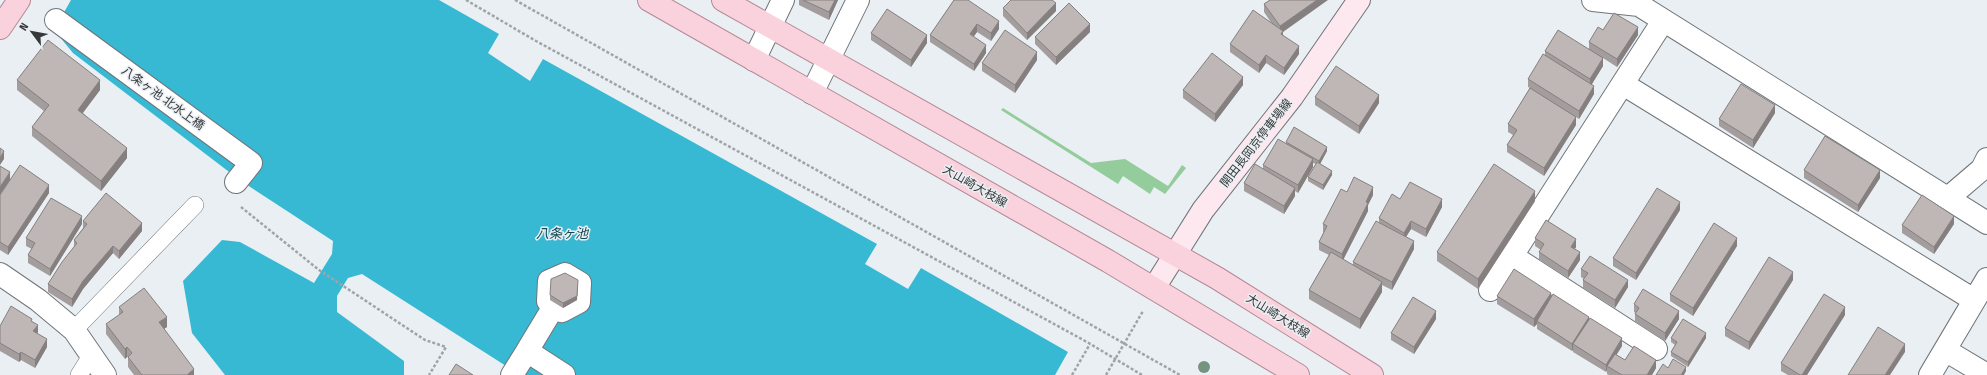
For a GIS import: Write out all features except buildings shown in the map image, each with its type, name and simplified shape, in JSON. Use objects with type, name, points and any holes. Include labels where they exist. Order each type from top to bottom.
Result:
[{"type":"main road","points":[[0,28],[19,0]]},
{"type":"main road","name":"大山崎大枝線","points":[[649,0],[1154,288],[1298,375]]},
{"type":"main road","name":"大山崎大枝線","points":[[723,0],[1217,278],[1372,375]]},
{"type":"main road","name":"開田長岡京停車場線","points":[[1154,288],[1203,210],[1292,97],[1359,0]]},
{"type":"street","points":[[754,60],[783,0]]},
{"type":"street","points":[[812,93],[858,0]]},
{"type":"street","points":[[1594,0],[1639,5],[1987,223]]},
{"type":"street","name":"八条ヶ池 北水上橋","points":[[56,20],[251,163],[236,182]]},
{"type":"street","points":[[1490,290],[1663,21]]},
{"type":"street","points":[[1623,84],[1974,300]]},
{"type":"street","points":[[1948,198],[1982,169],[1987,159]]},
{"type":"street","points":[[1512,256],[1656,349]]},
{"type":"street","points":[[0,274],[38,300],[74,330],[105,375]]},
{"type":"street","points":[[1930,375],[1987,279]]},
{"type":"street","points":[[512,375],[555,304]]},
{"type":"street","points":[[1945,350],[1987,375]]},
{"type":"street","points":[[527,351],[564,375]]},
{"type":"lane","points":[[74,330],[195,205]]},
{"type":"lane","points":[[79,375],[91,356]]},
{"type":"path","points":[[466,0],[536,41],[1090,344],[1142,375]]},
{"type":"path","points":[[516,0],[1180,375]]},
{"type":"path","points":[[238,205],[319,270],[425,340],[446,347],[428,375]]},
{"type":"path","points":[[1106,375],[1145,307]]},
{"type":"path","points":[[1072,375],[1090,344]]},
{"type":"green space","points":[[1003,108],[1091,163],[1125,159],[1168,186],[1182,165],[1186,168],[1165,194],[1154,187],[1150,194],[1123,176],[1118,184],[1001,110]]},
{"type":"water","name":"八条ヶ池","points":[[71,0],[439,0],[499,34],[488,53],[530,81],[543,59],[877,244],[865,264],[908,289],[921,268],[1068,352],[1055,375],[520,375],[362,274],[348,278],[337,296],[337,312],[404,361],[404,375],[225,375],[192,333],[183,281],[222,240],[240,242],[314,283],[332,254],[333,241],[241,181],[73,53],[54,30]]}]
